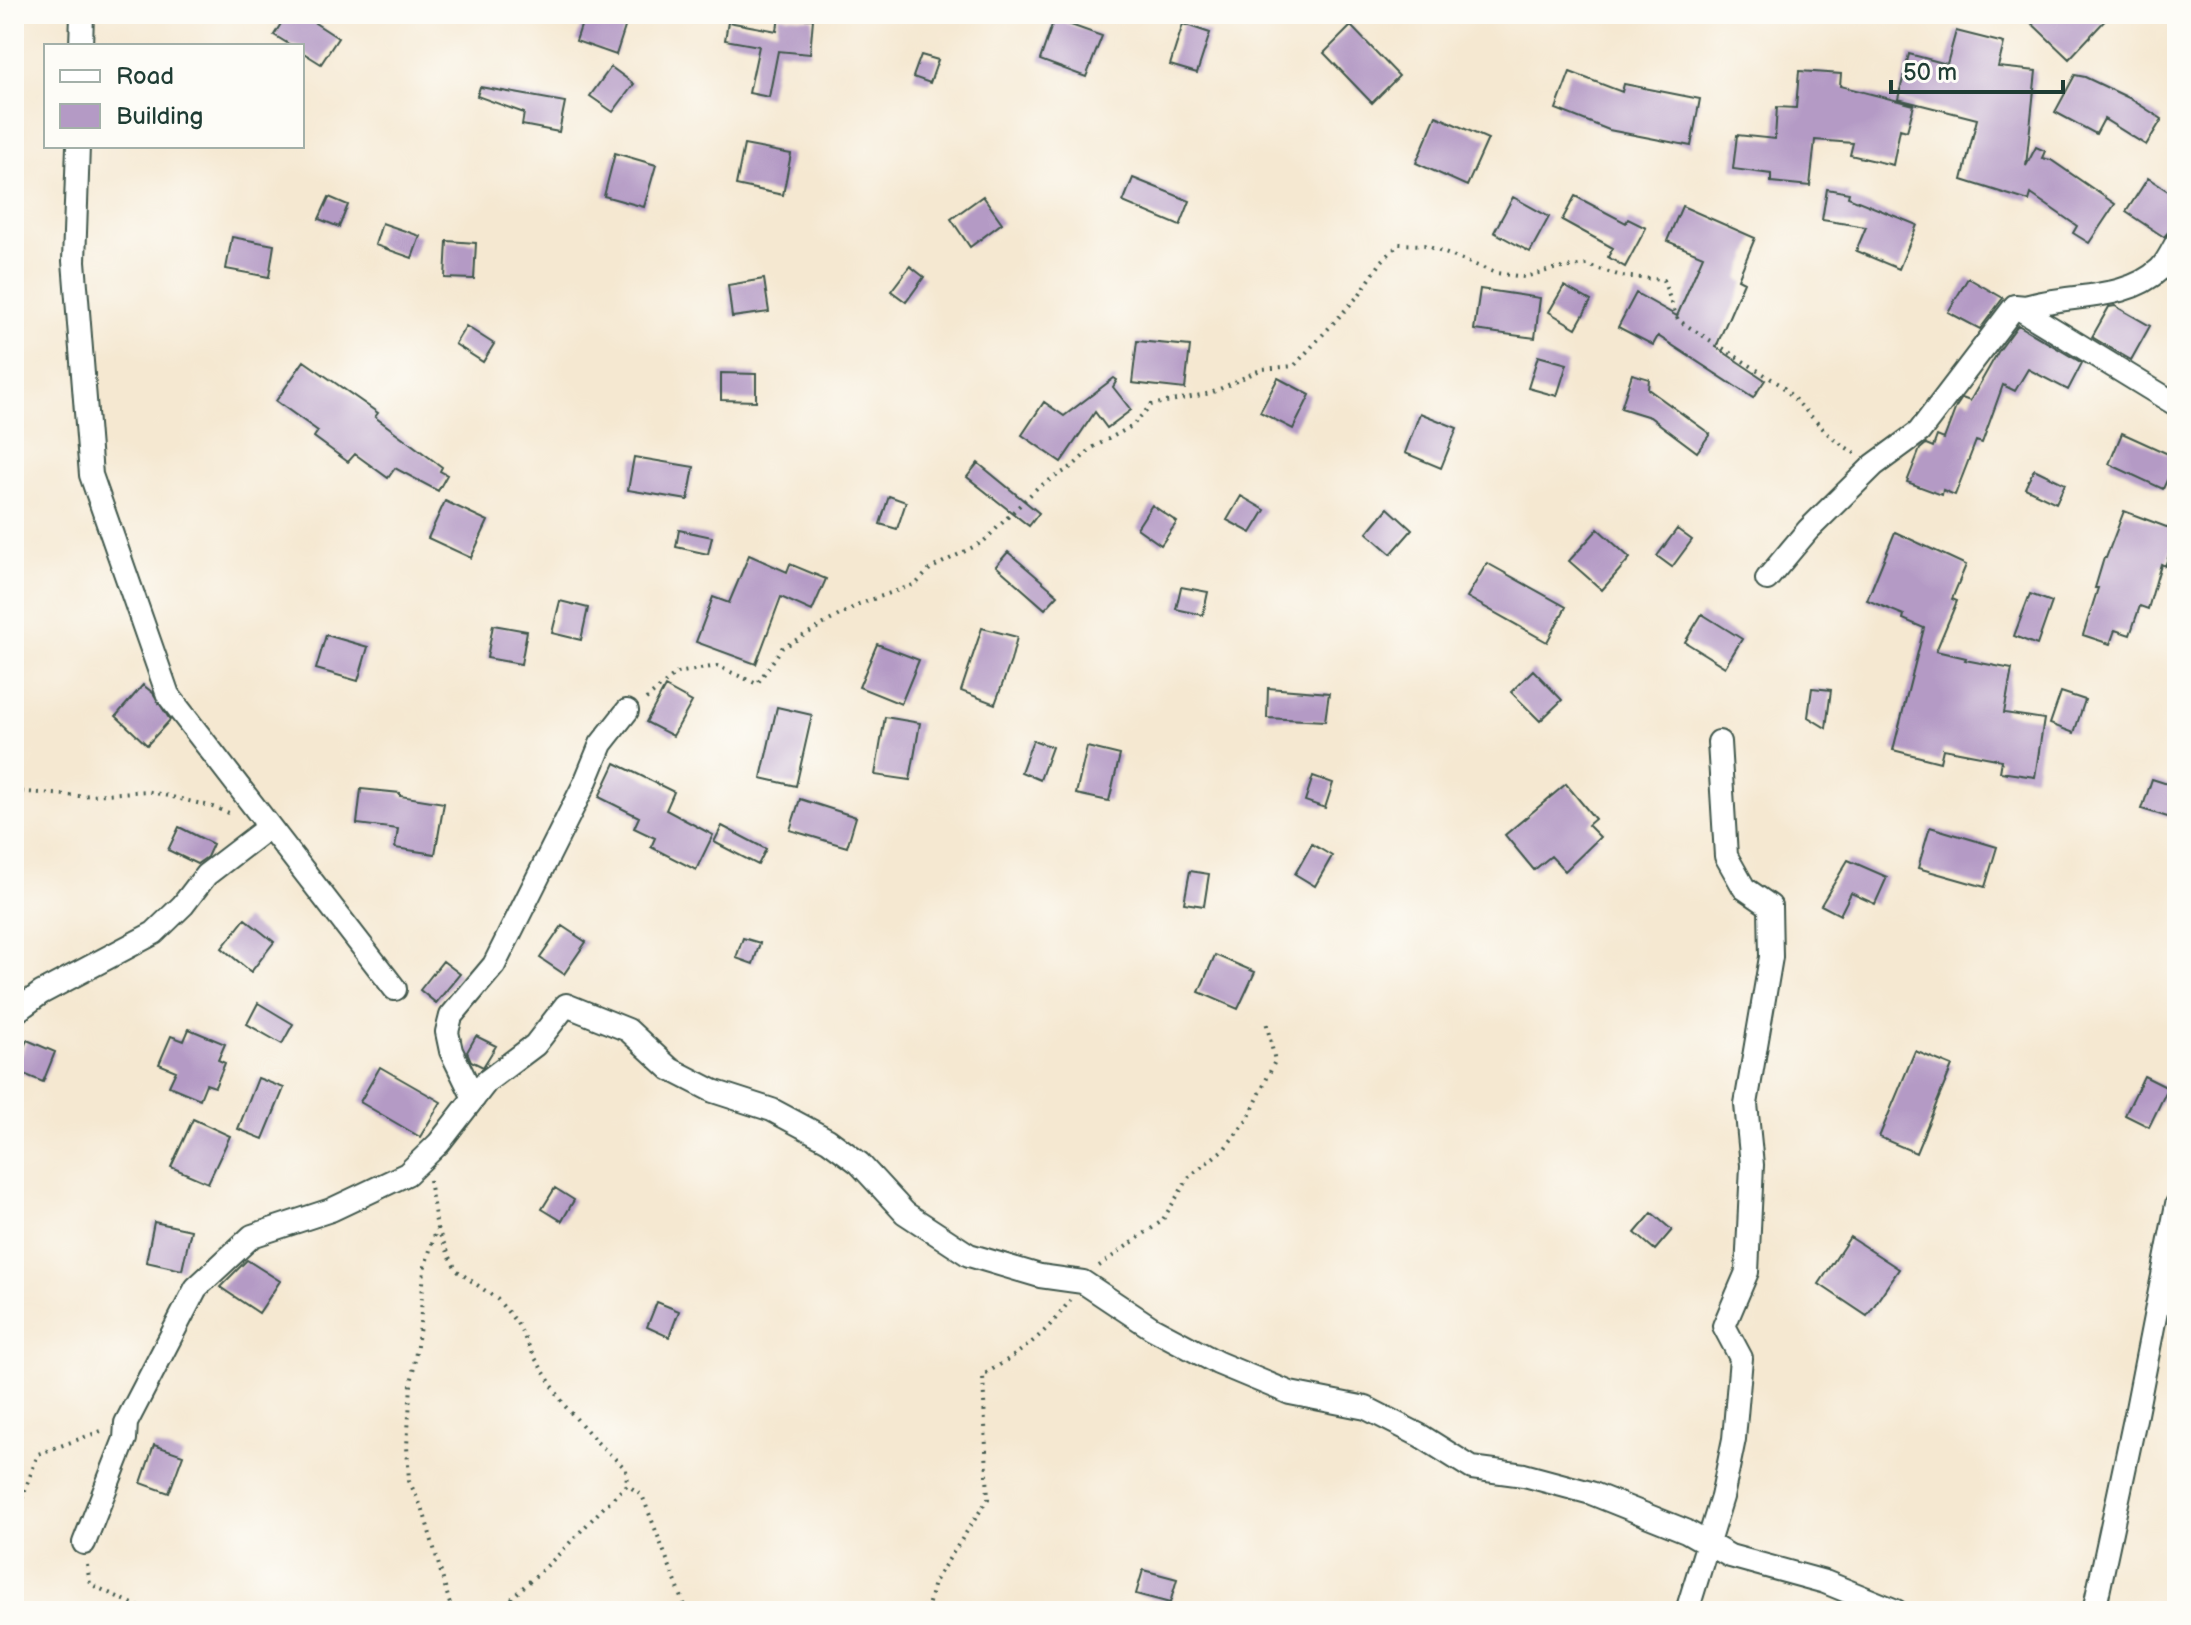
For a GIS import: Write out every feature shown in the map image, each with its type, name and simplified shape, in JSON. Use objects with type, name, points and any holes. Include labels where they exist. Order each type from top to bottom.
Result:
[{"type":"street","points":[[81,44],[82,14]]},
{"type":"street","points":[[78,148],[74,261],[91,475],[168,695],[266,831],[395,989]]},
{"type":"street","points":[[2015,306],[2026,307],[2103,294],[2142,282],[2161,268],[2177,242]]},
{"type":"street","points":[[2015,306],[2177,405]]},
{"type":"street","points":[[1767,579],[1808,530],[1874,465],[1919,432],[2015,306]]},
{"type":"street","points":[[474,1098],[451,1051],[447,1032],[451,1016],[494,965],[601,744],[627,711]]},
{"type":"street","points":[[1687,1611],[1722,1497],[1734,1439],[1741,1358],[1724,1326],[1747,1272],[1752,1165],[1746,1104],[1771,957],[1770,906],[1744,888],[1726,856],[1719,742]]},
{"type":"street","points":[[14,1013],[41,993],[154,933],[183,905],[206,875],[266,831]]},
{"type":"street","points":[[84,1543],[125,1439],[126,1423],[196,1288],[252,1236],[343,1204],[407,1174],[487,1081],[535,1045],[566,1005],[628,1030],[670,1069],[702,1086],[772,1110],[828,1140],[859,1163],[905,1213],[969,1255],[1040,1276],[1083,1282],[1152,1328],[1218,1363],[1290,1393],[1366,1408],[1421,1436],[1472,1468],[1524,1475],[1591,1493],[1686,1531],[1730,1556],[1825,1582],[1896,1611]]},
{"type":"street","points":[[2094,1611],[2177,1204]]},
{"type":"path","points":[[627,711],[655,693],[677,673],[717,666],[757,684],[782,648],[859,604],[916,584],[930,569],[983,542],[1037,488],[1073,466],[1092,448],[1132,426],[1151,405],[1211,393],[1262,369],[1294,366],[1359,295],[1382,261],[1399,244],[1424,245],[1496,273],[1524,277],[1587,265],[1621,276],[1663,280],[1678,320],[1781,385],[1832,438],[1874,465]]},
{"type":"path","points":[[14,791],[79,796],[147,791],[210,806],[266,831]]},
{"type":"path","points":[[927,1611],[934,1582],[988,1499],[983,1375],[1023,1350],[1052,1326],[1083,1282],[1101,1265],[1162,1221],[1189,1177],[1225,1148],[1248,1119],[1275,1061],[1266,1021]]},
{"type":"path","points":[[424,1157],[437,1228],[456,1270],[497,1299],[517,1323],[565,1406],[626,1469],[627,1485]]},
{"type":"path","points":[[437,1228],[424,1269],[407,1446],[409,1481],[423,1510],[452,1611]]},
{"type":"path","points":[[14,1521],[38,1454],[126,1423]]},
{"type":"path","points":[[627,1485],[640,1491],[687,1611]]},
{"type":"path","points":[[501,1611],[627,1485]]},
{"type":"path","points":[[84,1543],[90,1584],[148,1611]]},
{"type":"building","points":[[287,14],[301,14],[338,38],[321,64],[304,53],[304,44],[289,44],[274,35]]},
{"type":"building","points":[[585,14],[616,14],[628,18],[616,55],[576,41]]},
{"type":"building","points":[[2022,14],[2111,14],[2069,59]]},
{"type":"building","points":[[779,16],[813,19],[810,54],[778,51],[769,97],[749,93],[759,46],[725,40],[728,22],[777,31]]},
{"type":"building","points":[[1054,19],[1102,36],[1086,77],[1040,60]]},
{"type":"building","points":[[1183,24],[1210,33],[1197,73],[1170,65]]},
{"type":"building","points":[[1351,26],[1399,76],[1372,103],[1324,53]]},
{"type":"building","points":[[1956,31],[2004,43],[1998,67],[2036,71],[2026,166],[2036,147],[2045,151],[2042,158],[2051,160],[2115,204],[2089,243],[2073,233],[2077,226],[2031,194],[2029,201],[1962,180],[1977,119],[1898,99],[1909,54],[1947,64]]},
{"type":"building","points":[[921,55],[938,60],[930,83],[913,77]]},
{"type":"building","points":[[611,67],[634,84],[613,112],[590,96]]},
{"type":"building","points":[[1799,71],[1841,74],[1840,86],[1914,105],[1907,131],[1900,129],[1893,165],[1850,155],[1853,143],[1815,140],[1810,186],[1771,182],[1771,174],[1733,169],[1737,135],[1775,139],[1777,107],[1796,108]]},
{"type":"building","points":[[1570,72],[1622,92],[1624,84],[1700,99],[1691,146],[1609,130],[1556,109]]},
{"type":"building","points":[[2075,75],[2129,98],[2162,119],[2146,145],[2104,119],[2096,134],[2055,112]]},
{"type":"building","points":[[480,87],[565,102],[559,132],[522,125],[524,113],[477,96]]},
{"type":"building","points":[[1436,116],[1488,139],[1467,186],[1416,163]]},
{"type":"building","points":[[744,145],[791,154],[783,195],[736,185]]},
{"type":"building","points":[[615,153],[656,165],[644,207],[604,196]]},
{"type":"building","points":[[1133,178],[1190,201],[1180,226],[1123,202]]},
{"type":"building","points":[[2148,178],[2177,197],[2177,222],[2164,237],[2126,212]]},
{"type":"building","points":[[1827,189],[1849,193],[1848,197],[1917,225],[1899,269],[1856,251],[1866,227],[1822,220]]},
{"type":"building","points":[[983,196],[1002,223],[970,247],[951,219]]},
{"type":"building","points":[[1575,196],[1626,223],[1628,219],[1646,228],[1625,267],[1608,257],[1613,248],[1562,220]]},
{"type":"building","points":[[329,197],[348,205],[339,227],[319,219]]},
{"type":"building","points":[[1513,197],[1549,217],[1530,252],[1494,232]]},
{"type":"building","points":[[1682,206],[1755,238],[1738,279],[1744,282],[1716,347],[1765,380],[1753,398],[1658,336],[1653,345],[1618,327],[1636,293],[1677,316],[1703,256],[1667,241]]},
{"type":"building","points":[[382,223],[420,236],[412,258],[375,245]]},
{"type":"building","points":[[232,237],[274,245],[269,277],[226,269]]},
{"type":"building","points":[[447,241],[476,243],[474,279],[445,278]]},
{"type":"building","points":[[910,266],[924,277],[906,302],[891,291]]},
{"type":"building","points":[[1968,278],[2003,298],[1980,329],[1948,312]]},
{"type":"building","points":[[764,279],[769,312],[732,317],[728,285]]},
{"type":"building","points":[[1564,286],[1591,301],[1576,328],[1549,312]]},
{"type":"building","points":[[1480,289],[1540,298],[1535,338],[1474,330]]},
{"type":"building","points":[[2115,306],[2150,326],[2131,360],[2092,337],[2109,307]]},
{"type":"building","points":[[2018,325],[2082,363],[2068,390],[2028,369],[2015,391],[2003,385],[1982,443],[1976,441],[1955,495],[1943,490],[1942,495],[1907,482],[1920,449],[1926,444],[1933,447],[1937,436],[1944,439],[1956,407],[1962,398],[1970,401],[1998,352]]},
{"type":"building","points":[[466,326],[494,344],[483,362],[455,344]]},
{"type":"building","points":[[1137,341],[1190,346],[1185,389],[1132,383]]},
{"type":"building","points":[[1538,356],[1567,364],[1557,396],[1528,388]]},
{"type":"building","points":[[304,361],[378,413],[375,417],[442,467],[440,471],[447,475],[438,491],[395,468],[388,478],[355,454],[348,462],[314,437],[318,431],[276,401]]},
{"type":"building","points":[[721,373],[756,374],[756,401],[721,400]]},
{"type":"building","points":[[1632,374],[1649,379],[1648,389],[1710,434],[1697,452],[1650,417],[1621,408]]},
{"type":"building","points":[[1114,378],[1117,380],[1113,387],[1131,410],[1107,428],[1095,412],[1061,462],[1022,435],[1044,402],[1064,416]]},
{"type":"building","points":[[1278,378],[1310,395],[1293,429],[1260,412]]},
{"type":"building","points":[[1420,413],[1457,428],[1441,468],[1405,453]]},
{"type":"building","points":[[2122,433],[2177,458],[2163,489],[2109,464]]},
{"type":"building","points":[[634,457],[694,467],[688,500],[628,490]]},
{"type":"building","points":[[978,463],[1039,513],[1029,526],[967,477]]},
{"type":"building","points":[[2034,469],[2065,484],[2056,503],[2025,488]]},
{"type":"building","points":[[889,496],[906,502],[897,529],[880,524]]},
{"type":"building","points":[[1241,496],[1265,510],[1251,533],[1227,520]]},
{"type":"building","points":[[445,501],[488,521],[471,558],[428,538]]},
{"type":"building","points":[[1152,505],[1177,522],[1161,545],[1137,528]]},
{"type":"building","points":[[1388,508],[1412,530],[1391,554],[1367,533]]},
{"type":"building","points":[[2124,511],[2177,531],[2177,534],[2165,566],[2161,564],[2148,609],[2140,606],[2130,635],[2115,630],[2110,644],[2083,635],[2104,558]]},
{"type":"building","points":[[1598,529],[1630,558],[1602,590],[1569,561]]},
{"type":"building","points":[[1677,529],[1692,540],[1672,567],[1657,556]]},
{"type":"building","points":[[679,530],[712,537],[708,554],[676,547]]},
{"type":"building","points":[[1895,532],[1966,565],[1952,599],[1957,601],[1936,651],[2012,669],[2004,713],[2044,719],[2035,777],[2000,772],[2002,760],[1943,749],[1940,762],[1893,750],[1924,628],[1903,619],[1904,615],[1867,600]]},
{"type":"building","points":[[1008,552],[1058,595],[1045,609],[996,566]]},
{"type":"building","points":[[749,555],[787,572],[790,564],[826,579],[812,611],[781,597],[756,664],[696,642],[713,597],[729,603]]},
{"type":"building","points":[[1487,563],[1566,607],[1547,642],[1467,597]]},
{"type":"building","points":[[1181,587],[1208,592],[1203,615],[1176,609]]},
{"type":"building","points":[[2030,594],[2052,602],[2037,645],[2014,636]]},
{"type":"building","points":[[560,601],[588,608],[581,640],[552,633]]},
{"type":"building","points":[[1702,614],[1742,639],[1725,667],[1685,642]]},
{"type":"building","points":[[493,625],[527,631],[521,664],[487,658]]},
{"type":"building","points":[[982,628],[1017,637],[995,704],[961,691]]},
{"type":"building","points":[[326,635],[368,647],[358,681],[316,669]]},
{"type":"building","points":[[877,644],[919,660],[901,704],[859,687]]},
{"type":"building","points":[[1533,670],[1562,700],[1540,721],[1511,692]]},
{"type":"building","points":[[143,685],[153,693],[170,720],[147,745],[116,716]]},
{"type":"building","points":[[665,687],[692,702],[673,736],[646,722]]},
{"type":"building","points":[[1268,688],[1329,693],[1325,721],[1267,718]]},
{"type":"building","points":[[1812,688],[1831,690],[1826,728],[1808,717]]},
{"type":"building","points":[[2061,692],[2085,700],[2074,733],[2050,724]]},
{"type":"building","points":[[777,707],[812,715],[796,786],[761,778]]},
{"type":"building","points":[[885,717],[920,723],[910,780],[875,775]]},
{"type":"building","points":[[1033,740],[1052,747],[1040,780],[1021,772]]},
{"type":"building","points":[[1087,747],[1120,755],[1109,801],[1076,794]]},
{"type":"building","points":[[615,763],[674,792],[666,810],[713,835],[696,870],[651,847],[655,838],[634,828],[639,817],[599,797]]},
{"type":"building","points":[[1313,776],[1333,783],[1325,808],[1305,801]]},
{"type":"building","points":[[2152,779],[2177,787],[2177,820],[2142,809]]},
{"type":"building","points":[[1566,784],[1595,819],[1588,825],[1600,837],[1565,871],[1551,856],[1534,870],[1505,835]]},
{"type":"building","points":[[361,789],[400,793],[400,796],[444,803],[435,854],[395,848],[398,829],[357,824]]},
{"type":"building","points":[[800,799],[856,817],[847,847],[790,830]]},
{"type":"building","points":[[722,826],[766,849],[758,865],[714,842]]},
{"type":"building","points":[[179,827],[213,844],[207,857],[197,864],[168,850]]},
{"type":"building","points":[[1930,827],[1997,847],[1985,887],[1918,868]]},
{"type":"building","points":[[1312,844],[1332,856],[1315,886],[1295,874]]},
{"type":"building","points":[[1848,860],[1887,877],[1875,904],[1851,893],[1840,915],[1821,905]]},
{"type":"building","points":[[1190,871],[1209,874],[1204,906],[1184,903]]},
{"type":"building","points":[[245,919],[274,942],[251,972],[222,948]]},
{"type":"building","points":[[562,926],[586,942],[564,974],[540,958]]},
{"type":"building","points":[[743,938],[760,943],[753,964],[736,958]]},
{"type":"building","points":[[1215,955],[1255,972],[1238,1009],[1199,992]]},
{"type":"building","points":[[443,961],[460,974],[436,1003],[420,990]]},
{"type":"building","points":[[258,1003],[293,1024],[282,1044],[247,1024]]},
{"type":"building","points":[[189,1029],[225,1044],[218,1060],[225,1063],[215,1087],[206,1084],[200,1099],[169,1086],[176,1071],[159,1064],[171,1036],[184,1041]]},
{"type":"building","points":[[476,1036],[496,1046],[483,1067],[471,1061],[467,1052]]},
{"type":"building","points":[[27,1040],[55,1052],[43,1082],[14,1070]]},
{"type":"building","points":[[1915,1051],[1952,1066],[1916,1153],[1879,1137]]},
{"type":"building","points":[[380,1067],[441,1102],[420,1137],[360,1102]]},
{"type":"building","points":[[2144,1076],[2168,1088],[2149,1127],[2125,1115]]},
{"type":"building","points":[[258,1078],[284,1088],[263,1139],[238,1129]]},
{"type":"building","points":[[193,1119],[230,1136],[208,1183],[171,1167]]},
{"type":"building","points":[[555,1188],[574,1200],[562,1221],[542,1209]]},
{"type":"building","points":[[1652,1213],[1672,1230],[1655,1250],[1635,1233]]},
{"type":"building","points":[[154,1222],[191,1230],[182,1270],[146,1262]]},
{"type":"building","points":[[1850,1237],[1899,1269],[1867,1316],[1819,1284]]},
{"type":"building","points":[[247,1260],[280,1281],[259,1313],[220,1287]]},
{"type":"building","points":[[657,1302],[679,1311],[669,1337],[647,1327]]},
{"type":"building","points":[[154,1445],[183,1455],[169,1493],[141,1483]]},
{"type":"building","points":[[1143,1570],[1177,1579],[1170,1603],[1136,1594]]}]
